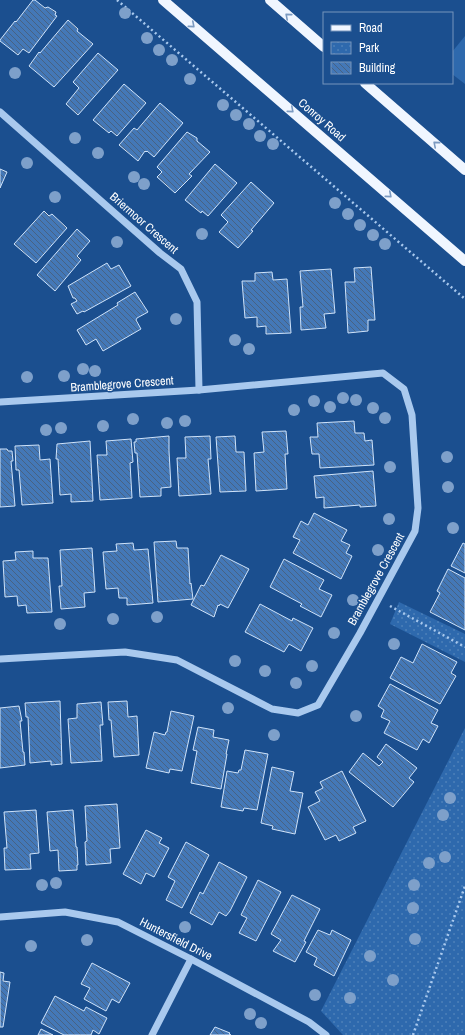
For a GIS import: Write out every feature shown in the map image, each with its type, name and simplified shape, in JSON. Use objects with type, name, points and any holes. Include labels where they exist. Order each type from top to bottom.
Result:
[{"type":"main road","name":"Conroy Road","points":[[163,0],[465,261]]},
{"type":"main road","points":[[270,0],[323,46]]},
{"type":"main road","points":[[366,84],[465,170]]},
{"type":"street","name":"Briermoor Crescent","points":[[0,112],[160,253],[181,269],[197,302],[199,390]]},
{"type":"street","name":"Bramblegrove Crescent","points":[[0,402],[199,390],[383,372],[404,389],[412,414],[418,508],[415,531],[378,600],[318,705],[298,713],[272,709],[177,660],[125,652],[0,659]]},
{"type":"street","name":"Huntersfield Drive","points":[[0,917],[65,912],[118,922],[309,1022],[326,1035]]},
{"type":"street","points":[[152,1035],[191,959]]},
{"type":"path","points":[[117,0],[465,299]]},
{"type":"path","points":[[378,600],[465,647]]},
{"type":"path","points":[[413,1035],[465,886]]},
{"type":"green space","points":[[465,36],[465,84],[453,75],[453,51]]},
{"type":"green space","points":[[399,602],[465,634],[465,662],[390,624]]},
{"type":"green space","points":[[465,728],[465,1035],[343,1035],[321,1011]]},
{"type":"building","points":[[33,0],[45,8],[48,7],[56,12],[55,15],[57,16],[29,53],[23,49],[18,55],[0,40]]},
{"type":"building","points":[[68,20],[78,29],[77,31],[93,44],[54,87],[29,66],[39,52],[40,53]]},
{"type":"building","points":[[98,53],[118,70],[78,115],[66,104],[79,88],[73,82]]},
{"type":"building","points":[[124,84],[146,103],[117,136],[111,131],[109,133],[93,120]]},
{"type":"building","points":[[160,103],[183,123],[154,157],[145,151],[138,161],[119,145],[134,128],[137,130]]},
{"type":"building","points":[[187,132],[197,138],[197,141],[210,152],[189,174],[192,176],[175,193],[157,177],[162,172],[157,167]]},
{"type":"building","points":[[215,164],[237,183],[208,216],[202,211],[201,213],[185,200]]},
{"type":"building","points":[[0,169],[7,172],[0,188]]},
{"type":"building","points":[[251,182],[274,203],[238,248],[219,232],[228,222],[221,215]]},
{"type":"building","points":[[44,211],[49,216],[52,214],[67,228],[36,263],[14,244]]},
{"type":"building","points":[[77,229],[90,241],[77,256],[81,260],[55,291],[37,275]]},
{"type":"building","points":[[107,263],[111,269],[119,265],[131,286],[84,312],[83,311],[77,314],[71,304],[77,301],[73,298],[68,286]]},
{"type":"building","points":[[371,267],[375,320],[368,320],[368,331],[348,333],[345,282],[355,282],[354,268]]},
{"type":"building","points":[[331,269],[335,313],[324,314],[326,328],[301,330],[300,307],[303,307],[300,271]]},
{"type":"building","points":[[272,272],[273,280],[287,279],[291,333],[266,334],[266,326],[257,327],[257,317],[245,318],[242,281],[255,281],[255,273]]},
{"type":"building","points":[[135,292],[148,312],[136,320],[141,329],[103,351],[96,339],[86,345],[77,330],[118,305],[117,303]]},
{"type":"building","points":[[354,421],[355,433],[364,433],[365,441],[372,440],[374,465],[320,468],[319,454],[312,454],[310,437],[318,437],[317,423]]},
{"type":"building","points":[[286,431],[288,454],[285,454],[287,489],[256,491],[254,453],[264,452],[262,432]]},
{"type":"building","points":[[169,436],[171,487],[161,488],[161,496],[140,497],[137,453],[135,453],[134,442],[136,442],[136,439]]},
{"type":"building","points":[[210,436],[211,459],[208,459],[211,494],[179,496],[177,458],[186,458],[185,437]]},
{"type":"building","points":[[235,436],[236,452],[244,452],[246,491],[220,492],[216,437]]},
{"type":"building","points":[[131,439],[133,462],[130,463],[132,498],[100,500],[97,455],[107,455],[106,441]]},
{"type":"building","points":[[90,441],[93,501],[71,502],[71,494],[60,495],[58,459],[56,459],[57,444]]},
{"type":"building","points":[[39,445],[40,460],[50,459],[53,503],[22,505],[19,470],[16,470],[15,446]]},
{"type":"building","points":[[0,449],[12,451],[13,461],[11,461],[15,506],[0,507]]},
{"type":"building","points":[[373,471],[376,506],[360,507],[360,505],[324,508],[324,497],[316,498],[314,476]]},
{"type":"building","points":[[314,513],[347,530],[341,541],[350,545],[346,553],[352,556],[341,579],[293,553],[300,540],[293,537],[301,521],[308,525]]},
{"type":"building","points":[[176,541],[177,548],[188,548],[190,584],[191,583],[193,599],[158,602],[154,542]]},
{"type":"building","points":[[133,543],[134,550],[148,549],[153,603],[127,605],[127,598],[119,598],[118,588],[106,589],[103,552],[117,551],[116,544]]},
{"type":"building","points":[[463,543],[465,544],[465,573],[451,566]]},
{"type":"building","points":[[92,548],[95,592],[84,593],[85,607],[61,609],[59,586],[62,586],[60,550]]},
{"type":"building","points":[[33,551],[33,558],[48,558],[52,612],[27,613],[26,605],[18,606],[17,596],[5,597],[3,561],[16,560],[15,552]]},
{"type":"building","points":[[221,555],[249,569],[228,608],[220,604],[219,606],[218,605],[214,617],[191,605],[201,585],[204,586]]},
{"type":"building","points":[[284,559],[324,580],[319,589],[332,595],[321,617],[300,606],[302,604],[270,587]]},
{"type":"building","points":[[448,569],[465,578],[465,630],[430,612],[440,593],[437,591]]},
{"type":"building","points":[[260,604],[292,621],[293,618],[313,628],[301,651],[289,644],[284,652],[245,632]]},
{"type":"building","points":[[422,644],[457,662],[451,673],[456,676],[440,704],[390,678],[401,657],[413,663]]},
{"type":"building","points":[[390,684],[438,710],[431,723],[438,726],[429,743],[423,739],[417,750],[384,733],[390,721],[381,717],[384,710],[378,706]]},
{"type":"building","points":[[60,701],[62,764],[51,765],[51,761],[30,763],[28,717],[26,717],[25,703]]},
{"type":"building","points":[[127,701],[128,717],[137,716],[139,755],[114,757],[108,702]]},
{"type":"building","points":[[101,702],[103,725],[100,725],[102,761],[71,763],[68,719],[77,718],[77,704]]},
{"type":"building","points":[[19,706],[22,721],[20,721],[25,765],[0,768],[0,708]]},
{"type":"building","points":[[171,711],[194,716],[182,771],[170,769],[169,773],[146,768],[154,732],[165,735],[167,732]]},
{"type":"building","points":[[198,727],[214,730],[213,737],[229,740],[221,789],[191,783],[197,751],[193,750]]},
{"type":"building","points":[[386,744],[417,768],[409,778],[414,782],[393,807],[349,772],[363,753],[379,766],[383,762],[377,757]]},
{"type":"building","points":[[245,750],[268,754],[257,810],[244,808],[243,811],[221,807],[227,771],[238,773],[239,770],[241,770]]},
{"type":"building","points":[[272,767],[294,772],[290,791],[303,793],[295,834],[272,829],[273,826],[261,823]]},
{"type":"building","points":[[342,771],[366,821],[353,827],[356,833],[339,841],[336,835],[325,840],[308,807],[320,801],[315,792],[323,788],[320,782]]},
{"type":"building","points":[[117,804],[120,848],[110,849],[111,863],[86,865],[85,842],[87,841],[85,806]]},
{"type":"building","points":[[36,810],[39,853],[30,854],[31,869],[5,870],[4,848],[7,848],[4,812]]},
{"type":"building","points":[[73,810],[77,847],[77,870],[59,871],[58,850],[50,851],[47,812]]},
{"type":"building","points":[[146,830],[162,838],[159,843],[169,848],[154,877],[146,873],[141,884],[123,874]]},
{"type":"building","points":[[186,842],[209,855],[182,908],[166,900],[175,881],[168,877]]},
{"type":"building","points":[[219,862],[247,877],[230,911],[226,916],[219,912],[212,925],[190,913],[200,892],[203,894]]},
{"type":"building","points":[[258,880],[281,892],[256,941],[239,933],[247,918],[241,915]]},
{"type":"building","points":[[292,895],[320,909],[304,941],[306,942],[295,962],[273,951],[281,940],[271,934]]},
{"type":"building","points":[[318,930],[330,935],[332,930],[351,940],[334,976],[314,965],[317,958],[306,952]]},
{"type":"building","points":[[92,963],[130,983],[119,1003],[112,999],[106,1011],[84,999],[90,988],[81,984]]},
{"type":"building","points":[[0,972],[4,973],[3,981],[10,982],[3,1027],[0,1027]]},
{"type":"building","points":[[55,996],[84,1011],[86,1007],[107,1018],[99,1034],[93,1030],[91,1035],[64,1035],[41,1023]]},
{"type":"building","points":[[215,1027],[230,1033],[229,1034],[231,1035],[210,1035]]},
{"type":"building","points":[[41,1029],[53,1035],[38,1035]]}]
